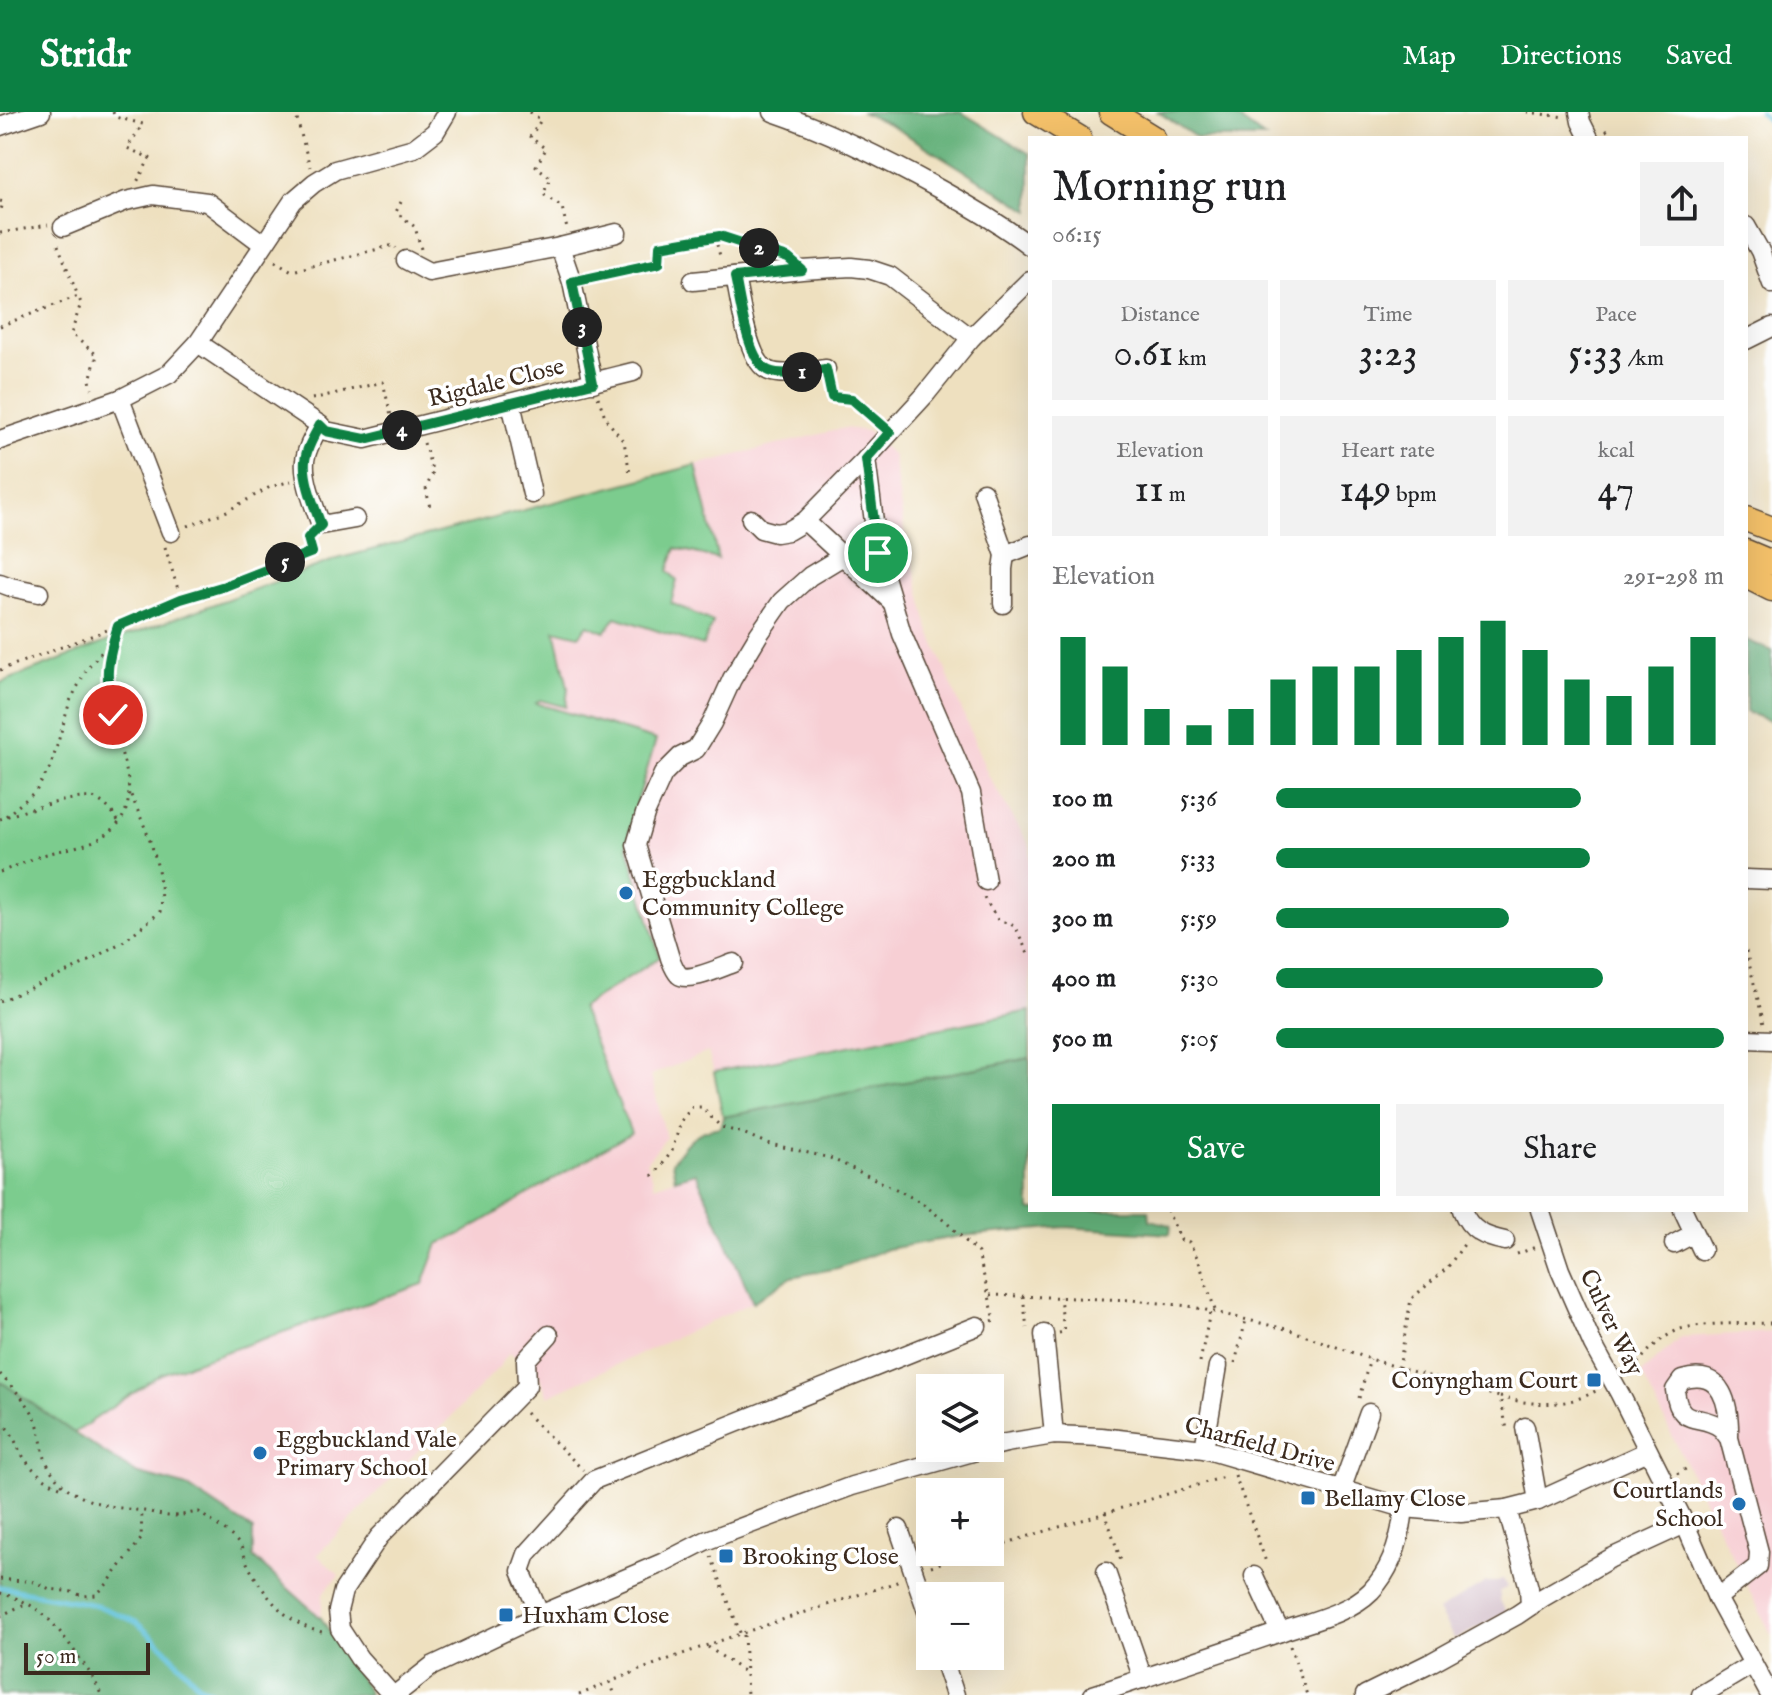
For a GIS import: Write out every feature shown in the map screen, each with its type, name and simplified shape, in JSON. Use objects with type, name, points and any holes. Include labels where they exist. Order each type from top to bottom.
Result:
[{"type":"highway","points":[[1036,112],[1076,136]]},
{"type":"highway","points":[[1111,112],[1150,136]]},
{"type":"highway","points":[[1748,553],[1772,563]]},
{"type":"highway","points":[[1748,577],[1772,589]]},
{"type":"street","points":[[0,126],[41,112]]},
{"type":"street","points":[[0,440],[120,399],[169,374],[198,343],[293,201],[335,170],[414,148],[435,132],[447,112]]},
{"type":"street","points":[[773,112],[885,159],[970,207],[1028,244]]},
{"type":"street","points":[[1580,115],[1588,136]]},
{"type":"street","points":[[63,227],[126,201],[153,195],[207,202],[263,244]]},
{"type":"street","points":[[1748,230],[1772,284]]},
{"type":"street","points":[[406,260],[429,272],[617,233]]},
{"type":"street","name":"Rigdale Close","points":[[560,247],[572,282],[593,383]]},
{"type":"street","points":[[693,281],[802,270],[869,269],[890,276],[971,338]]},
{"type":"street","points":[[735,277],[756,359],[768,370],[791,373],[826,369]]},
{"type":"street","points":[[751,519],[761,529],[776,533],[788,531],[805,521],[925,395],[971,338],[1028,282]]},
{"type":"street","points":[[1748,339],[1772,327]]},
{"type":"street","name":"Rigdale Close","points":[[198,343],[326,431],[365,439],[633,372]]},
{"type":"street","points":[[120,399],[171,532]]},
{"type":"street","points":[[511,403],[532,494]]},
{"type":"street","points":[[320,425],[305,461],[306,478],[321,525],[355,519]]},
{"type":"street","points":[[866,459],[878,553],[907,647],[971,793],[986,881]]},
{"type":"street","points":[[983,492],[1005,555],[1003,604]]},
{"type":"street","points":[[805,521],[892,602]]},
{"type":"street","points":[[734,963],[690,978],[681,977],[676,972],[636,845],[645,814],[663,774],[680,757],[696,749],[732,679],[782,601],[810,576],[843,556],[864,550],[876,542]]},
{"type":"street","points":[[1005,555],[1028,546]]},
{"type":"street","points":[[0,583],[39,593]]},
{"type":"street","points":[[1748,879],[1772,880]]},
{"type":"street","points":[[1748,1039],[1770,1040]]},
{"type":"street","points":[[1463,1212],[1474,1231],[1505,1241]]},
{"type":"street","name":"Culver Way","points":[[1541,1212],[1560,1270],[1593,1345],[1685,1524],[1717,1598],[1770,1695]]},
{"type":"street","points":[[1674,1244],[1698,1242],[1684,1212]]},
{"type":"street","points":[[540,1615],[521,1571],[527,1554],[593,1482],[977,1326]]},
{"type":"street","points":[[394,1695],[359,1658],[340,1629],[338,1611],[343,1591],[379,1537],[527,1386],[526,1360],[549,1335]]},
{"type":"street","points":[[1036,1335],[1054,1435]]},
{"type":"street","points":[[1204,1449],[1209,1364]]},
{"type":"street","points":[[1341,1490],[1369,1413]]},
{"type":"street","points":[[1525,1427],[1538,1501]]},
{"type":"street","name":"Charfield Drive","points":[[1004,1444],[1054,1435],[1204,1449],[1404,1508],[1461,1513],[1507,1509],[1538,1501],[1648,1451]]},
{"type":"street","points":[[1717,1598],[1758,1566],[1759,1552],[1729,1438]]},
{"type":"street","name":"Charfield Drive","points":[[394,1695],[432,1666],[705,1541],[852,1486],[938,1462]]},
{"type":"street","points":[[1093,1695],[1353,1606],[1386,1573],[1401,1534],[1404,1508]]},
{"type":"street","points":[[1507,1509],[1529,1588],[1530,1606]]},
{"type":"street","points":[[1365,1695],[1517,1615],[1611,1558],[1685,1524]]},
{"type":"street","points":[[899,1529],[917,1582]]},
{"type":"street","points":[[1106,1572],[1143,1679]]},
{"type":"street","points":[[1254,1576],[1282,1631]]},
{"type":"street","points":[[1701,1695],[1753,1664]]},
{"type":"street","points":[[947,1670],[955,1695]]},
{"type":"path","points":[[113,112],[115,117],[143,124],[127,148],[150,158]]},
{"type":"path","points":[[295,112],[314,183]]},
{"type":"path","points":[[530,112],[541,120],[530,137],[546,149],[536,166],[551,178],[543,194],[562,207],[568,233],[560,247]]},
{"type":"path","points":[[1527,112],[1580,115]]},
{"type":"path","points":[[0,201],[3,202],[0,214]]},
{"type":"path","points":[[401,202],[396,212],[415,227],[429,272]]},
{"type":"path","points":[[0,233],[45,225],[63,227],[56,238],[81,303],[71,334],[97,355],[90,380],[98,407]]},
{"type":"path","points":[[572,282],[659,263],[660,246],[720,236],[788,258],[802,270]]},
{"type":"path","points":[[715,237],[720,258]]},
{"type":"path","points":[[292,271],[394,245],[406,260]]},
{"type":"path","points":[[0,326],[78,296]]},
{"type":"path","points":[[826,369],[832,397],[852,399],[886,436]]},
{"type":"path","points":[[320,425],[321,413],[306,401],[383,382],[395,432]]},
{"type":"path","points":[[593,383],[606,419],[624,442],[630,473]]},
{"type":"path","points":[[419,425],[433,473],[426,488],[430,508]]},
{"type":"path","points":[[181,599],[162,537],[227,511],[282,482],[306,478]]},
{"type":"path","points":[[0,670],[312,552],[308,538],[321,525]]},
{"type":"path","points":[[0,872],[103,837],[119,823],[126,811],[128,777],[115,731],[107,683],[107,668],[118,626]]},
{"type":"path","points":[[6,816],[36,791],[51,766],[70,701],[88,667],[114,639]]},
{"type":"path","points":[[0,1001],[74,969],[124,941],[160,912],[162,889],[156,855],[129,791]]},
{"type":"path","points":[[0,819],[75,799],[93,798],[115,813],[119,823]]},
{"type":"path","points":[[986,881],[982,896],[998,920],[1015,926],[1028,954]]},
{"type":"path","points":[[1748,958],[1770,1040]]},
{"type":"path","points":[[652,1176],[672,1151],[681,1121],[692,1107],[701,1107],[721,1127],[766,1143],[830,1158],[922,1203],[978,1253],[995,1320],[977,1326]]},
{"type":"path","points":[[1168,1212],[1181,1240],[1189,1242],[1198,1259],[1213,1312],[1209,1364]]},
{"type":"path","points":[[1399,1368],[1411,1299],[1447,1268],[1474,1231]]},
{"type":"path","points":[[990,1295],[1060,1296],[1189,1306],[1290,1330],[1399,1368],[1500,1397],[1541,1405],[1566,1403],[1616,1388],[1650,1348],[1681,1329],[1772,1323]]},
{"type":"path","points":[[1023,1296],[1036,1335]]},
{"type":"path","points":[[1060,1296],[1064,1332]]},
{"type":"path","points":[[1239,1348],[1246,1320]]},
{"type":"path","points":[[0,1374],[33,1410],[45,1461],[53,1475],[72,1492]]},
{"type":"path","points":[[1500,1397],[1507,1431],[1525,1427]]},
{"type":"path","points":[[513,1401],[593,1482]]},
{"type":"path","points":[[0,1423],[12,1432],[19,1450],[33,1470],[55,1485],[104,1506],[168,1516],[199,1512],[240,1545],[248,1564],[279,1610],[309,1630],[331,1634],[340,1629]]},
{"type":"path","points":[[1004,1544],[1235,1473],[1265,1559]]},
{"type":"path","points":[[0,1579],[34,1582],[83,1596],[96,1595],[141,1539],[142,1511]]},
{"type":"path","points":[[705,1541],[742,1634],[747,1695]]},
{"type":"path","points":[[579,1695],[742,1634],[915,1575],[930,1566]]},
{"type":"path","points":[[0,1593],[15,1597],[43,1613],[58,1628],[90,1673],[101,1695]]},
{"type":"path","points":[[0,1616],[26,1604]]},
{"type":"path","points":[[1282,1631],[1307,1695]]},
{"type":"path","points":[[708,1647],[746,1673]]},
{"type":"path","points":[[610,1682],[615,1695]]},
{"type":"shaded area","name":"Eggbuckland Community College","points":[[845,428],[868,431],[893,456],[904,528],[929,629],[988,775],[1028,843],[1028,1058],[723,1117],[708,1052],[651,1075],[666,1138],[646,1162],[654,1186],[696,1172],[753,1302],[548,1396],[536,1370],[509,1352],[499,1367],[317,1555],[339,1575],[323,1594],[321,1618],[253,1557],[188,1487],[136,1473],[51,1416],[138,632],[337,559]]},
{"type":"shaded area","name":"Courtlands School","points":[[1772,1332],[1772,1636],[1641,1373],[1681,1337]]},
{"type":"shaded area","points":[[1503,1579],[1508,1587],[1500,1591],[1500,1600],[1506,1612],[1455,1640],[1438,1611],[1486,1582]]},
{"type":"green space","points":[[861,112],[961,112],[1028,153],[1028,210],[889,124]]},
{"type":"green space","points":[[1158,112],[1229,112],[1262,136],[1194,136]]},
{"type":"green space","name":"Eggbuckland Community College","points":[[696,465],[718,559],[676,548],[668,571],[677,580],[671,603],[713,622],[703,646],[616,617],[605,632],[588,625],[579,636],[555,630],[568,687],[566,707],[540,700],[536,703],[656,740],[627,845],[660,957],[581,1008],[631,1133],[461,1234],[438,1244],[423,1284],[161,1374],[74,1433],[0,1381],[0,683],[337,559]]},
{"type":"green space","points":[[1748,641],[1772,651],[1772,722],[1748,713]]},
{"type":"green space","points":[[1028,1011],[1028,1058],[723,1117],[714,1072]]},
{"type":"green space","points":[[1028,1058],[1028,1212],[1149,1212],[1150,1220],[1171,1225],[1170,1234],[1065,1227],[961,1236],[887,1249],[838,1268],[791,1277],[753,1302],[696,1173],[675,1179],[672,1162],[697,1134],[720,1127],[723,1117]]},
{"type":"green space","points":[[0,1381],[136,1473],[188,1487],[253,1530],[253,1557],[321,1618],[368,1695],[0,1695]]},
{"type":"waterway","points":[[1760,112],[1772,125]]},
{"type":"waterway","points":[[0,1587],[96,1605],[136,1622],[165,1648],[199,1686],[219,1695]]},
{"type":"place","name":"Eggbuckland Community College","points":[[626,893]]},
{"type":"place","name":"Conyngham Court","points":[[1594,1380]]},
{"type":"place","name":"Eggbuckland Vale Primary School","points":[[260,1453]]},
{"type":"place","name":"Bellamy Close","points":[[1308,1498]]},
{"type":"place","name":"Courtlands School","points":[[1739,1504]]},
{"type":"place","name":"Brooking Close","points":[[726,1556]]},
{"type":"place","name":"Huxham Close","points":[[506,1615]]},
{"type":"route","points":[[113,715],[107,668],[118,626],[181,599],[225,586],[312,552],[308,538],[321,525],[306,478],[305,461],[320,425],[326,431],[365,439],[593,383],[572,282],[659,263],[660,246],[720,236],[788,258],[802,270],[735,277],[751,346],[756,359],[768,370],[791,373],[826,369],[832,397],[852,399],[890,432],[866,459],[878,553]]}]
